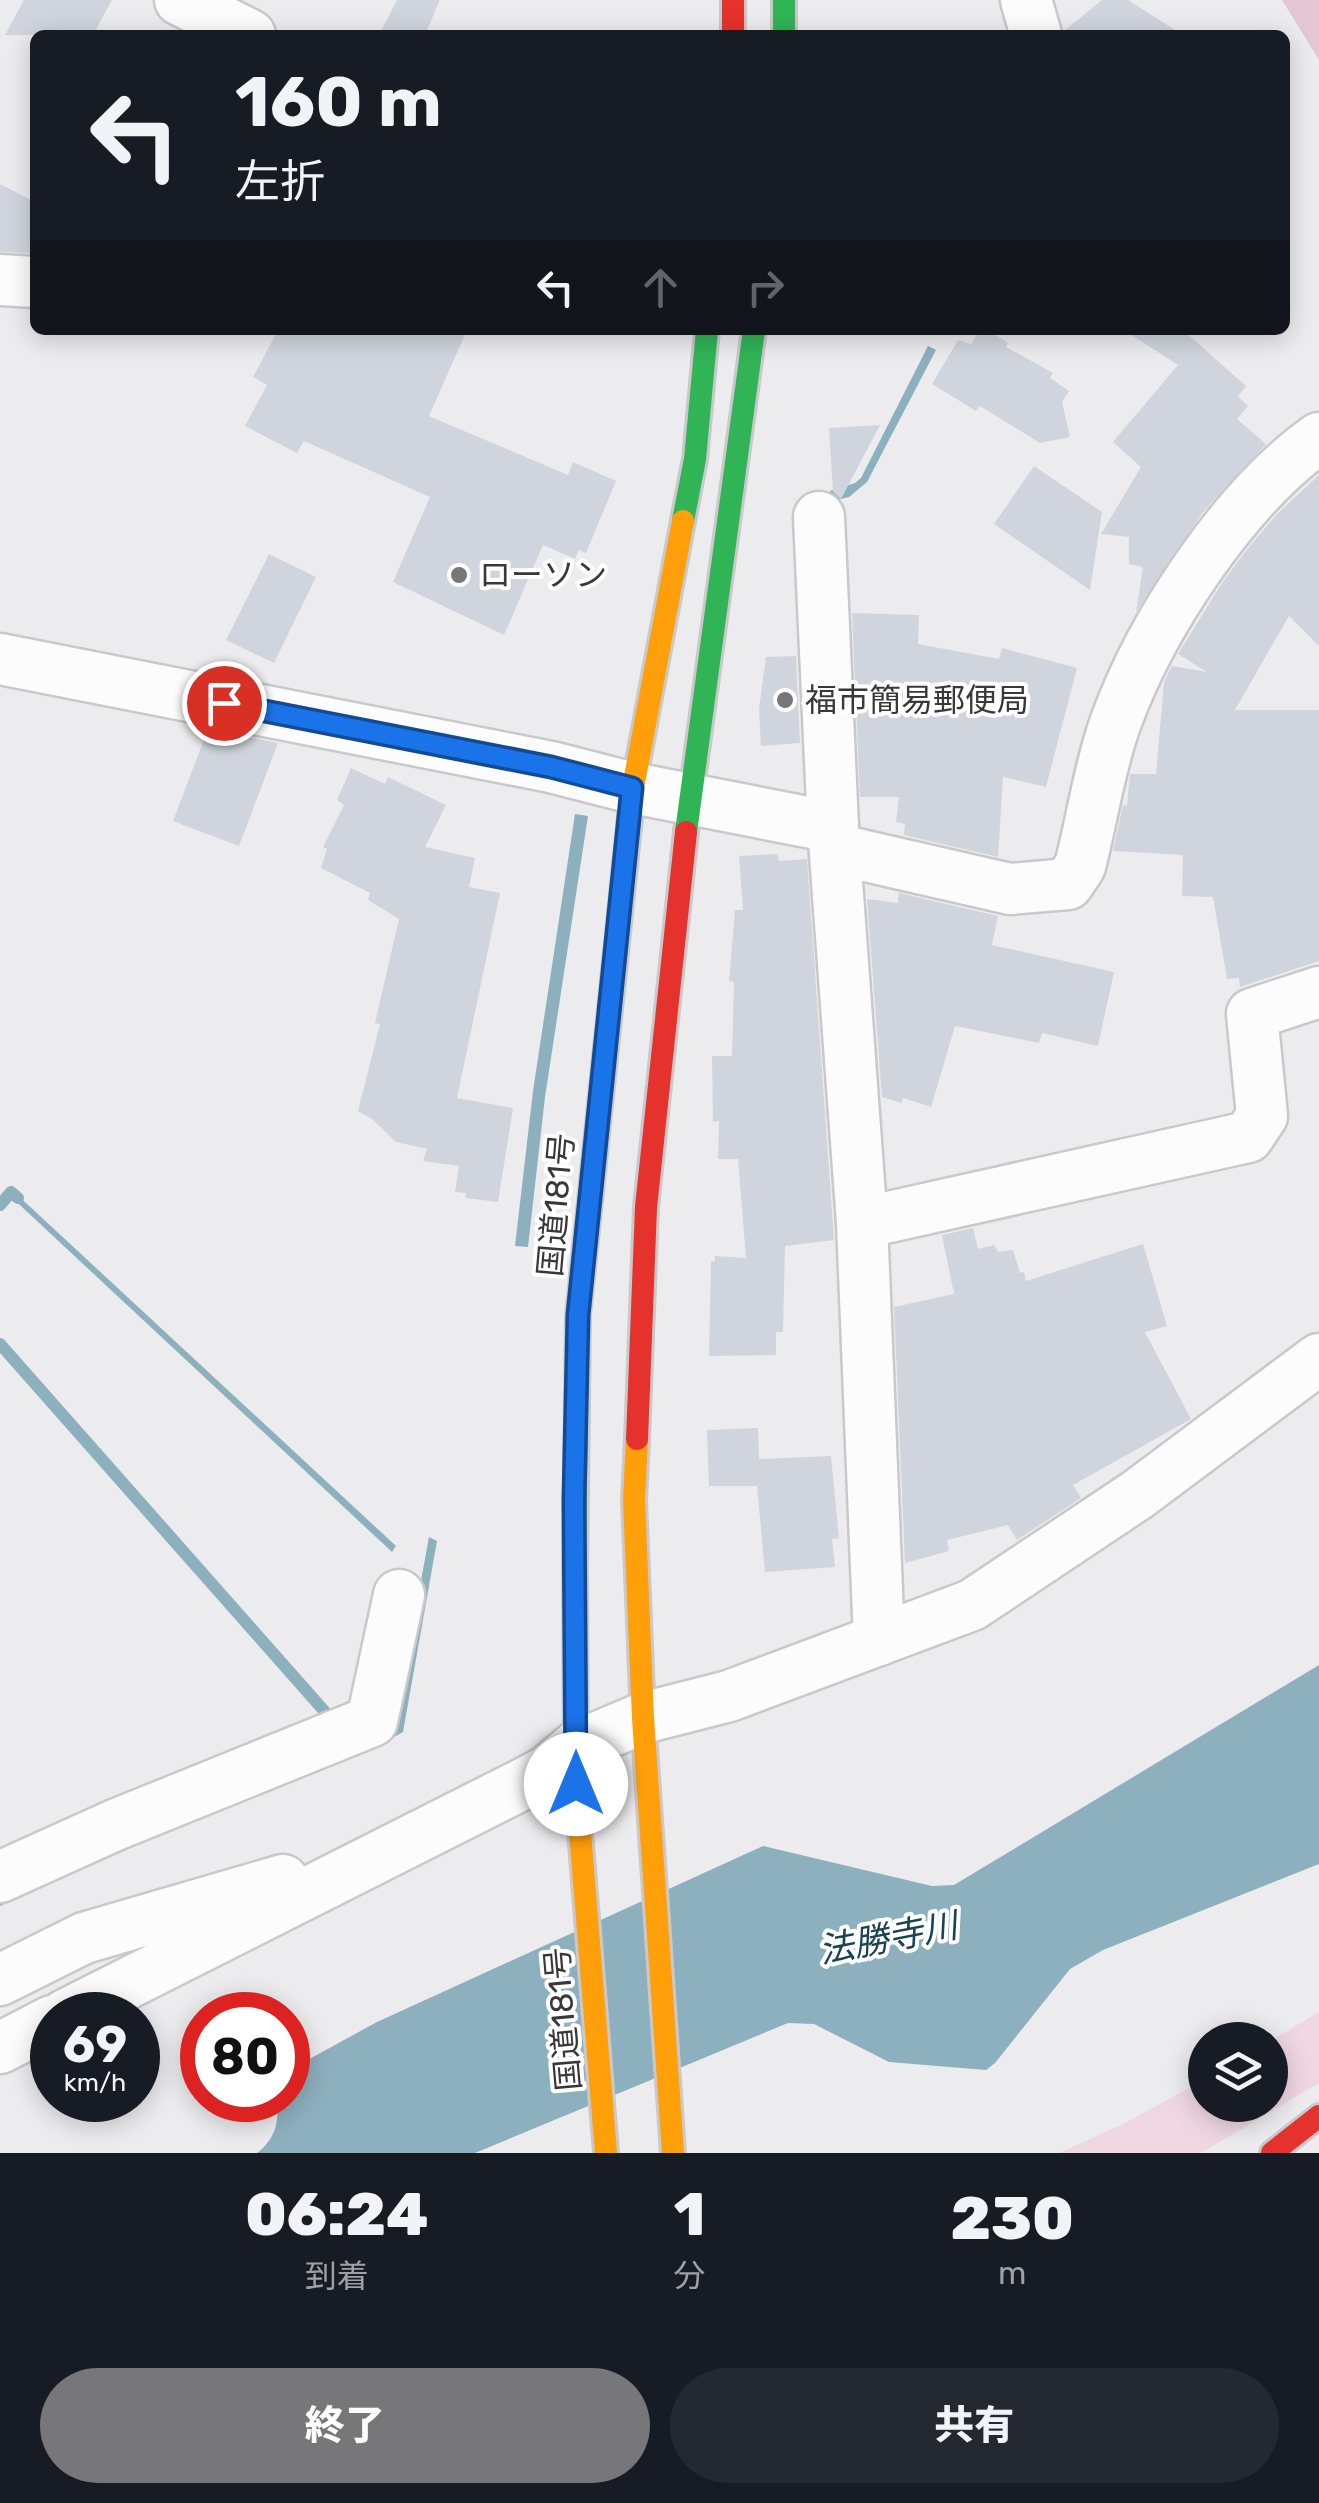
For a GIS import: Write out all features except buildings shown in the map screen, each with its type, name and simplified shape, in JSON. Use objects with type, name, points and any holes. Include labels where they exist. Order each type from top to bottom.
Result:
[{"type":"main road","points":[[733,0],[733,30]]},
{"type":"main road","points":[[784,0],[784,30]]},
{"type":"main road","name":"国道181号","points":[[606,2153],[576,1765],[574,1499],[578,1315],[632,788],[695,458],[707,335]]},
{"type":"main road","points":[[672,2153],[643,1718],[634,1500],[646,1208],[688,799],[753,335]]},
{"type":"main road","points":[[1272,2153],[1319,2116]]},
{"type":"street","points":[[1026,0],[1035,30]]},
{"type":"street","points":[[0,280],[30,282]]},
{"type":"street","points":[[0,659],[551,767],[688,799],[1010,889],[1068,884],[1080,866],[1114,724],[1159,628],[1214,543],[1298,452],[1319,438]]},
{"type":"street","points":[[819,517],[834,838],[862,1223],[879,1640]]},
{"type":"street","points":[[862,1223],[1248,1137],[1262,1116],[1252,1014],[1319,992]]},
{"type":"street","points":[[111,1992],[546,1772],[576,1765],[643,1718],[729,1696],[972,1605],[1136,1495],[1319,1359]]},
{"type":"street","points":[[0,1878],[115,1825],[372,1722],[399,1595]]},
{"type":"street","points":[[0,1980],[84,1938],[304,1874],[337,1878]]},
{"type":"street","points":[[0,2048],[30,2032]]},
{"type":"shaded area","points":[[1282,0],[1319,0],[1319,60]]},
{"type":"shaded area","points":[[1319,2012],[1319,2083],[1288,2101],[1288,2030]]},
{"type":"shaded area","points":[[1188,2088],[1188,2122],[1253,2122],[1201,2153],[1059,2153]]},
{"type":"water","points":[[928,346],[936,350],[867,482],[849,497],[833,501],[830,491],[861,478]]},
{"type":"water","points":[[575,814],[588,816],[545,1097],[528,1247],[515,1246],[533,1091]]},
{"type":"water","points":[[12,1190],[396,1546],[392,1552],[8,1194]]},
{"type":"water","points":[[429,1537],[437,1541],[403,1732],[0,1906],[0,1895],[394,1727]]},
{"type":"water","name":"法勝寺川","points":[[1319,1665],[1319,1864],[1103,1950],[1070,1969],[986,2070],[889,2062],[814,2024],[788,2023],[475,2153],[257,2153],[268,2141],[276,2122],[310,2122],[310,2059],[377,2022],[763,1846],[932,1886],[954,1885]]},
{"type":"waterway","points":[[0,1205],[11,1192],[18,1198]]},
{"type":"waterway","points":[[0,1344],[334,1722]]},
{"type":"traffic: fast","points":[[784,0],[784,30]]},
{"type":"traffic: fast","points":[[683,521],[695,459],[707,335]]},
{"type":"traffic: fast","points":[[686,832],[753,335]]},
{"type":"traffic: fast","points":[[575,1573],[578,1315],[613,981]]},
{"type":"traffic: slow","points":[[613,981],[633,788],[683,521]]},
{"type":"traffic: slow","points":[[637,1439],[634,1500],[643,1718],[673,2153]]},
{"type":"traffic: slow","points":[[575,1573],[576,1783],[606,2153]]},
{"type":"traffic: jam","points":[[733,0],[733,30]]},
{"type":"traffic: jam","points":[[637,1439],[646,1207],[686,832]]},
{"type":"traffic: jam","points":[[1272,2153],[1319,2116]]},
{"type":"place","name":"ローソン","points":[[459,575]]},
{"type":"place","name":"福市簡易郵便局","points":[[785,700]]},
{"type":"route","points":[[224,703],[551,767],[632,788],[578,1315],[574,1499],[576,1784]]}]
